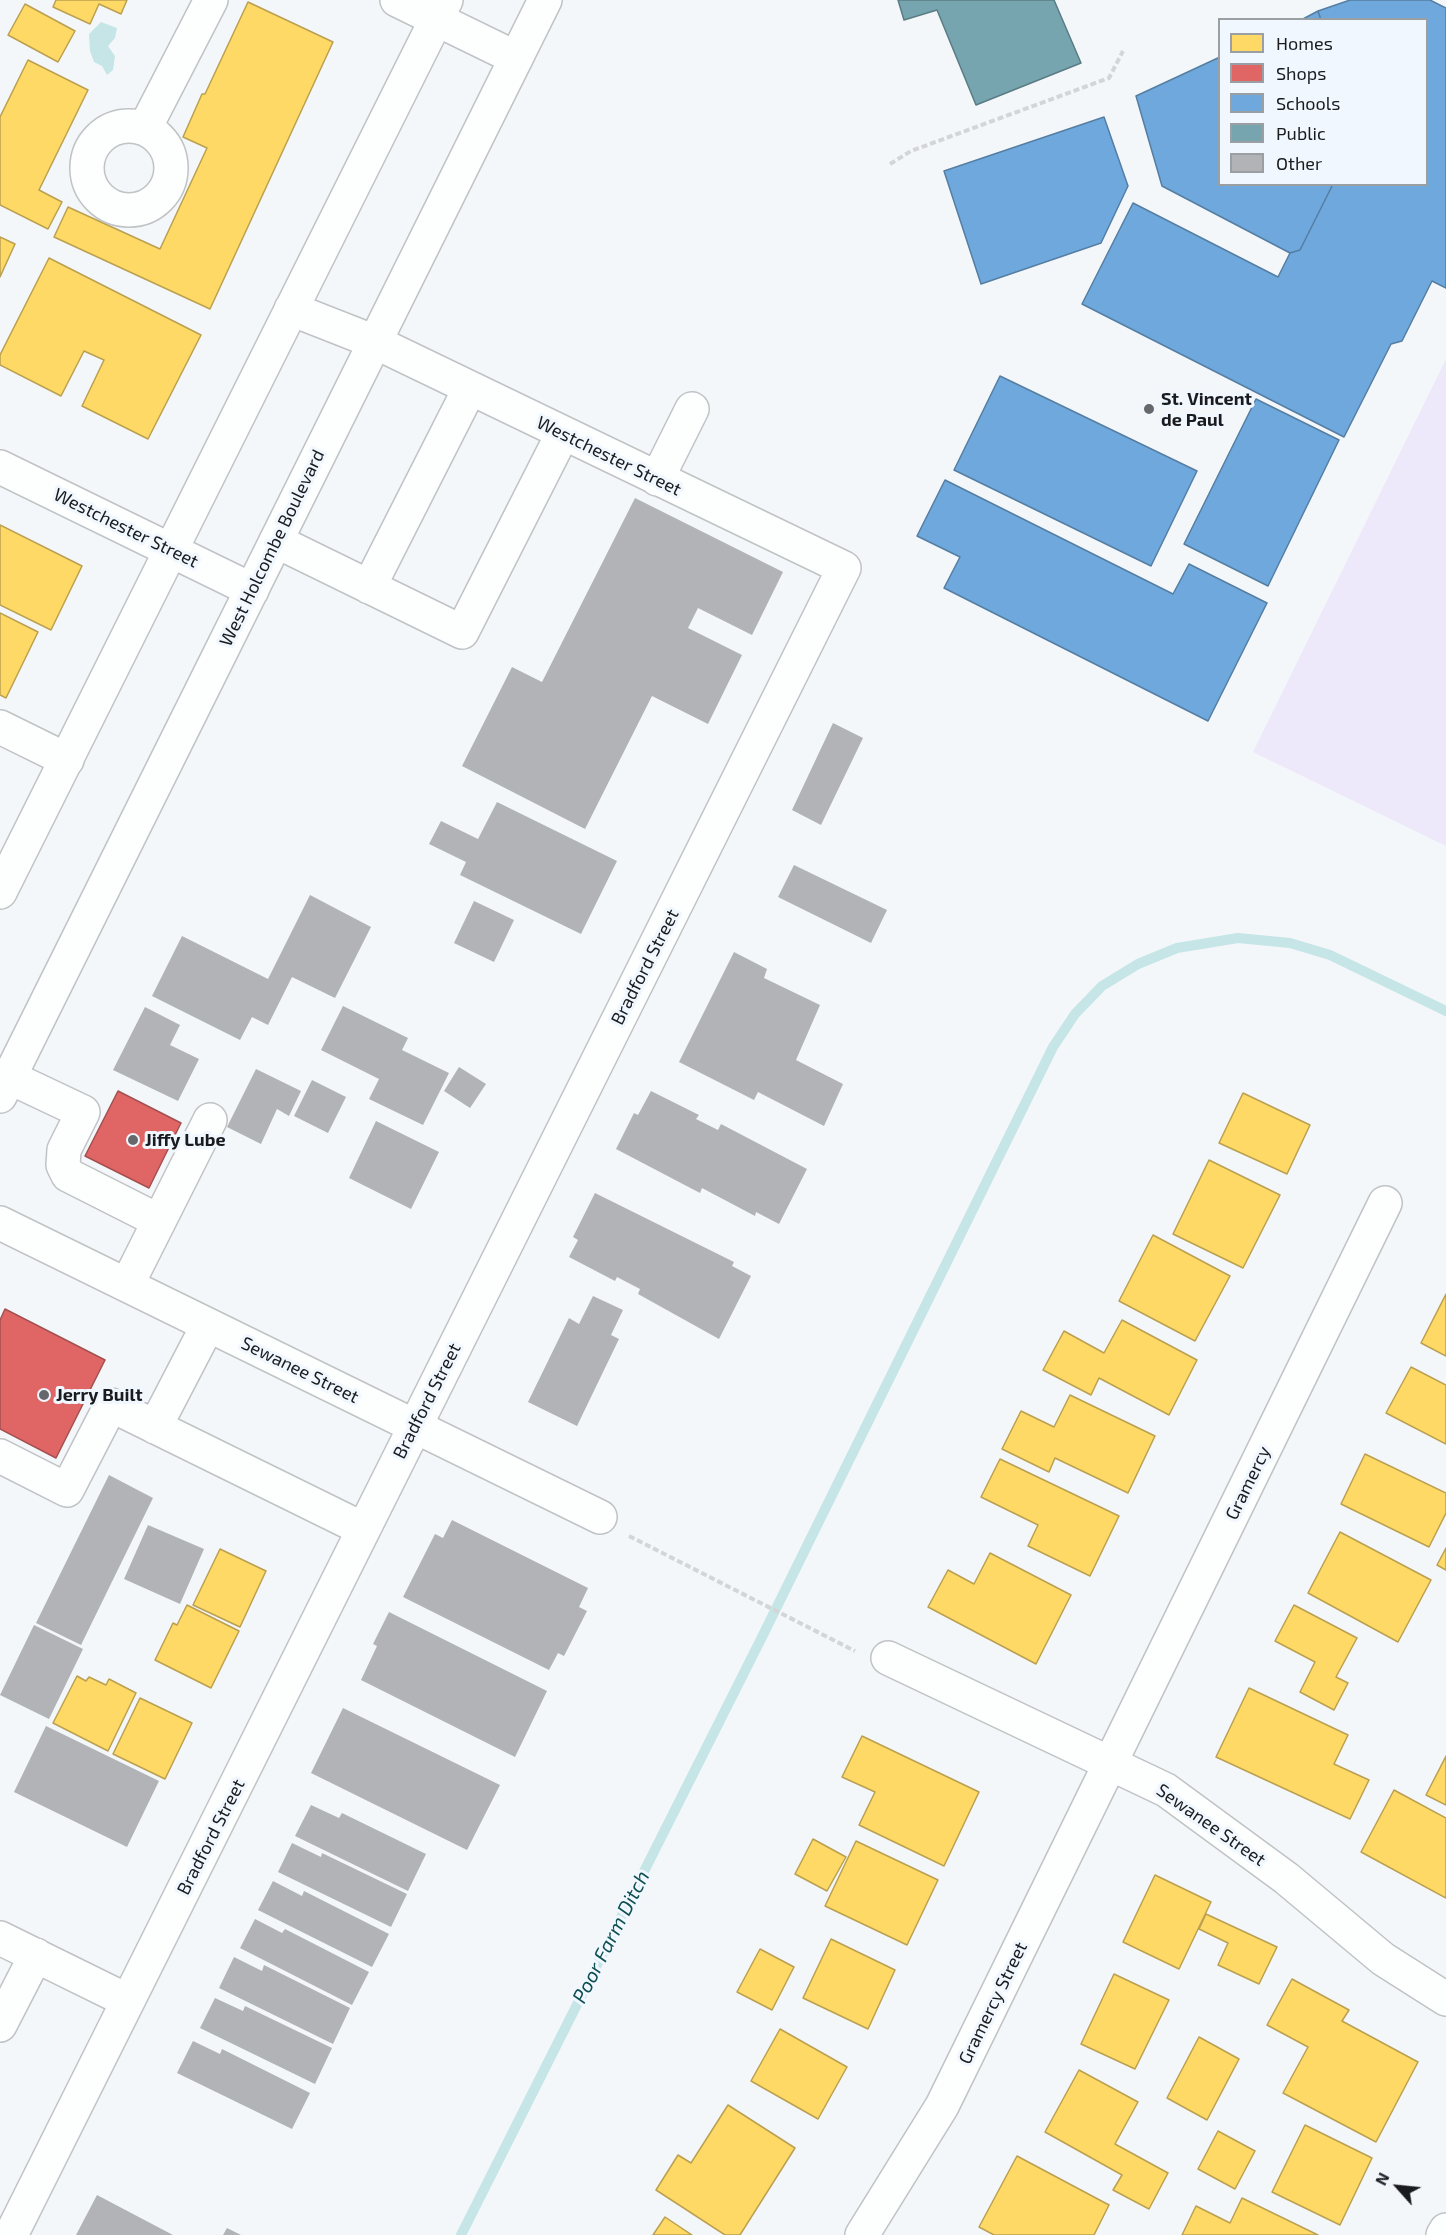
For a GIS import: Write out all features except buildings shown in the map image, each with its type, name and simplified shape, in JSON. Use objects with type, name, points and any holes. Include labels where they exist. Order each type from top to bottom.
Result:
[{"type":"street","points":[[146,128],[211,0]]},
{"type":"street","points":[[397,0],[441,10],[516,58]]},
{"type":"street","name":"West Holcombe Boulevard","points":[[5,1087],[545,0]]},
{"type":"street","points":[[0,892],[441,10]]},
{"type":"street","name":"Westchester Street","points":[[291,309],[375,342],[844,568]]},
{"type":"street","points":[[369,587],[470,388]]},
{"type":"street","points":[[657,479],[692,409]]},
{"type":"street","points":[[276,541],[462,632],[563,433]]},
{"type":"street","name":"Westchester Street","points":[[0,467],[252,590]]},
{"type":"street","name":"Bradford Street","points":[[11,2235],[844,568]]},
{"type":"street","points":[[0,727],[66,759]]},
{"type":"street","points":[[5,1087],[83,1112],[64,1150],[63,1166],[68,1175],[159,1221]]},
{"type":"street","points":[[127,1285],[210,1120]]},
{"type":"street","name":"Gramercy","points":[[1110,1763],[1385,1203]]},
{"type":"street","name":"Sewanee Street","points":[[0,1223],[600,1517]]},
{"type":"street","points":[[155,1427],[208,1324]]},
{"type":"street","points":[[0,1456],[67,1490],[111,1405],[363,1529]]},
{"type":"street","name":"Sewanee Street","points":[[888,1658],[1166,1790],[1286,1878],[1383,1959],[1446,1999]]},
{"type":"street","name":"Gramercy Street","points":[[862,2235],[942,2106],[1110,1763]]},
{"type":"street","points":[[0,1938],[128,2001]]},
{"type":"street","points":[[0,2025],[36,1955]]},
{"type":"street","points":[[1443,2235],[1446,2230]]},
{"type":"path","points":[[890,164],[911,151],[1108,78],[1124,51]]},
{"type":"path","points":[[600,1517],[603,1523],[827,1638]]},
{"type":"shaded area","points":[[1446,359],[1446,846],[1253,752]]},
{"type":"water","points":[[101,22],[117,28],[115,38],[108,46],[115,56],[113,70],[107,75],[102,66],[94,62],[90,51],[89,34]]},
{"type":"waterway","name":"Poor Farm Ditch","points":[[461,2235],[761,1639],[1053,1047],[1075,1014],[1102,986],[1138,964],[1177,948],[1238,938],[1290,943],[1330,955],[1446,1011]]},
{"type":"place","name":"St. Vincent de Paul","points":[[1149,409]]},
{"type":"place","name":"Jiffy Lube","points":[[133,1140]]},
{"type":"place","name":"Jerry Built","points":[[44,1395]]}]
